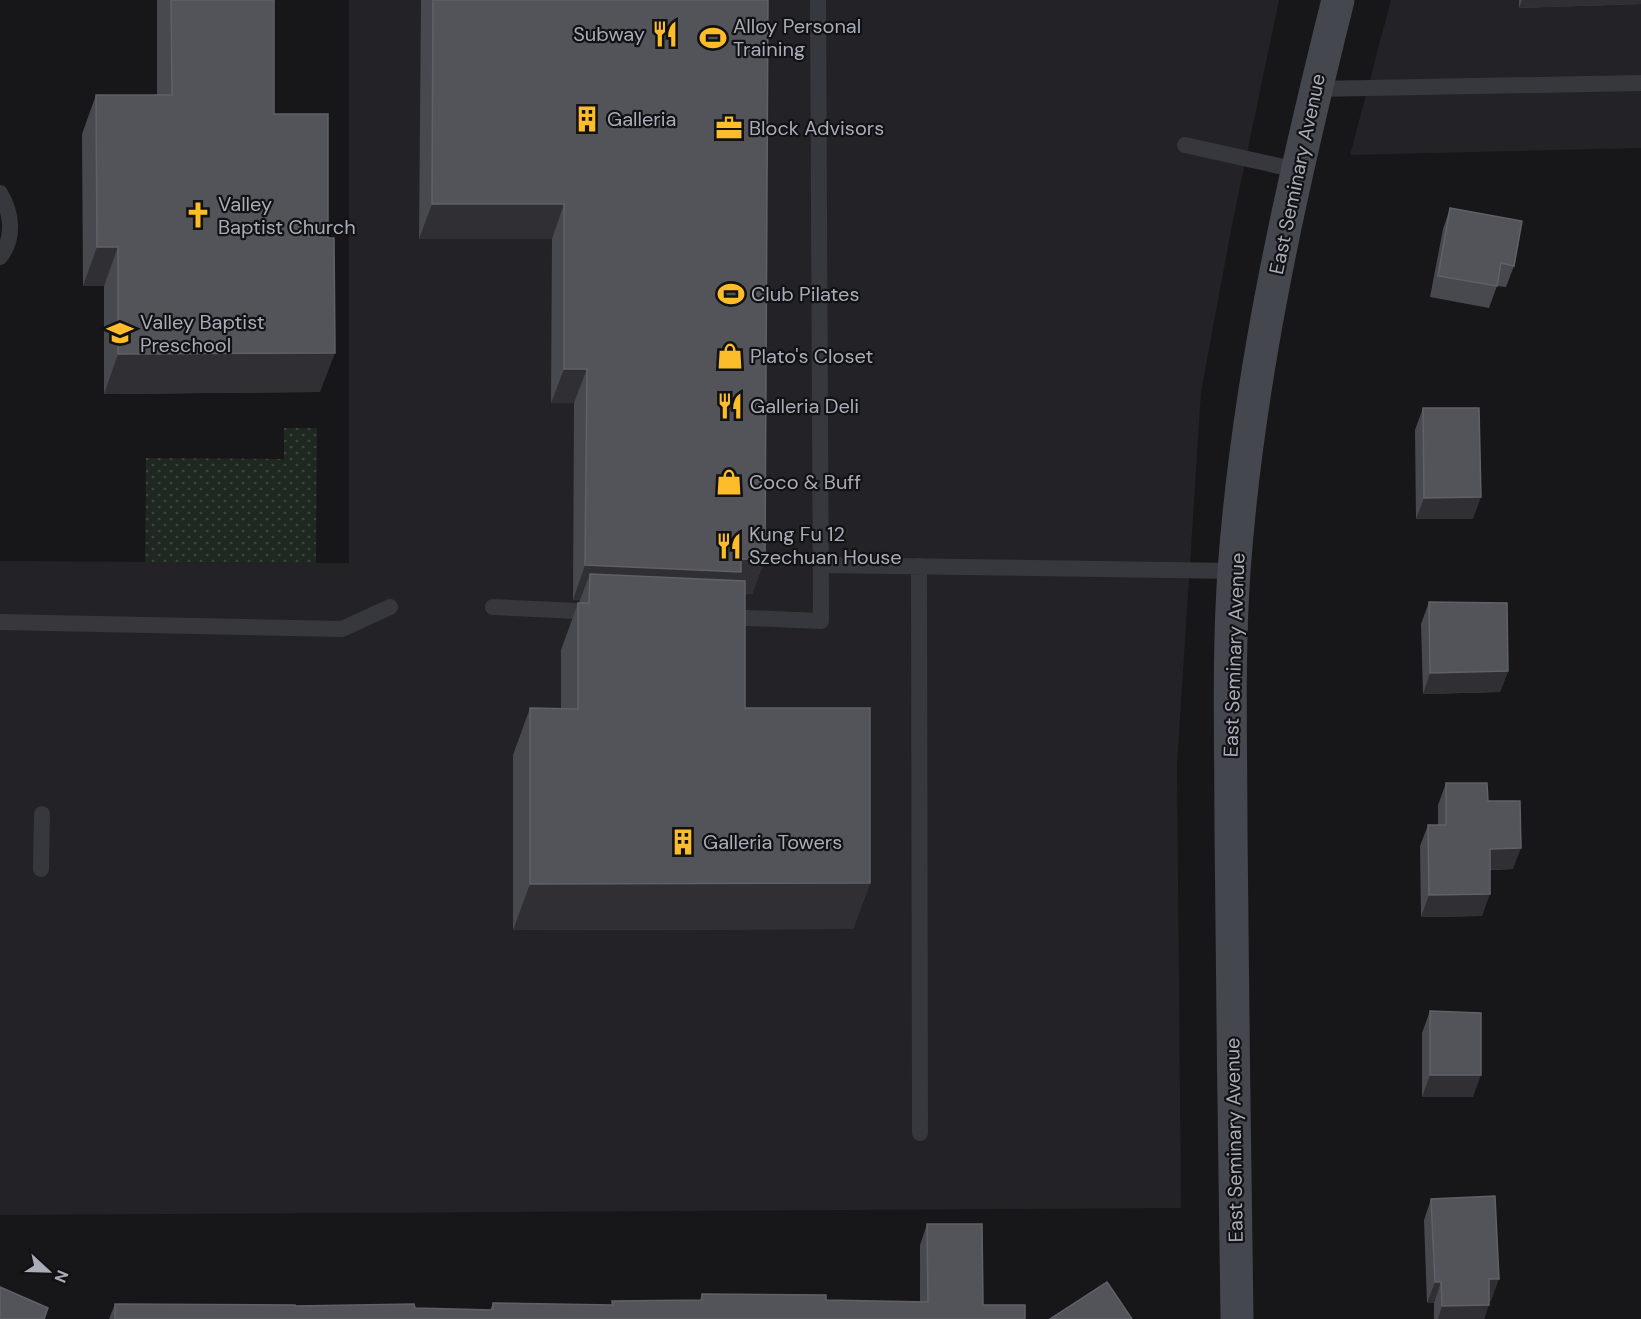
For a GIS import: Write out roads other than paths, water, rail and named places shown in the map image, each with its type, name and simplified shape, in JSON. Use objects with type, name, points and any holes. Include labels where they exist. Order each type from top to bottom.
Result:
[{"type":"street","name":"East Seminary Avenue","points":[[1237,1319],[1230,752],[1230,657],[1234,571],[1245,458],[1272,287],[1297,170],[1338,0]]},
{"type":"lane","points":[[707,616],[821,621],[818,0]]},
{"type":"lane","points":[[1316,89],[1641,83]]},
{"type":"lane","points":[[1185,145],[1297,170]]},
{"type":"lane","points":[[0,193],[6,202],[10,218],[10,235],[0,257]]},
{"type":"lane","points":[[821,565],[1234,571]]},
{"type":"lane","points":[[919,566],[920,1133]]},
{"type":"lane","points":[[0,622],[342,629],[390,607]]},
{"type":"lane","points":[[494,607],[612,612]]},
{"type":"lane","points":[[41,869],[42,814]]},
{"type":"place","name":"Subway","points":[[665,34]]},
{"type":"place","name":"Alloy Personal Training","points":[[713,38]]},
{"type":"place","name":"Galleria","points":[[587,119]]},
{"type":"place","name":"Block Advisors","points":[[729,128]]},
{"type":"place","name":"Valley Baptist Church","points":[[198,215]]},
{"type":"place","name":"Club Pilates","points":[[731,294]]},
{"type":"place","name":"Valley Baptist Preschool","points":[[120,333]]},
{"type":"place","name":"Plato's Closet","points":[[730,356]]},
{"type":"place","name":"Galleria Deli","points":[[730,406]]},
{"type":"place","name":"Coco & Buff","points":[[729,482]]},
{"type":"place","name":"Kung Fu 12 Szechuan House","points":[[729,546]]},
{"type":"place","name":"Galleria Towers","points":[[683,842]]}]
